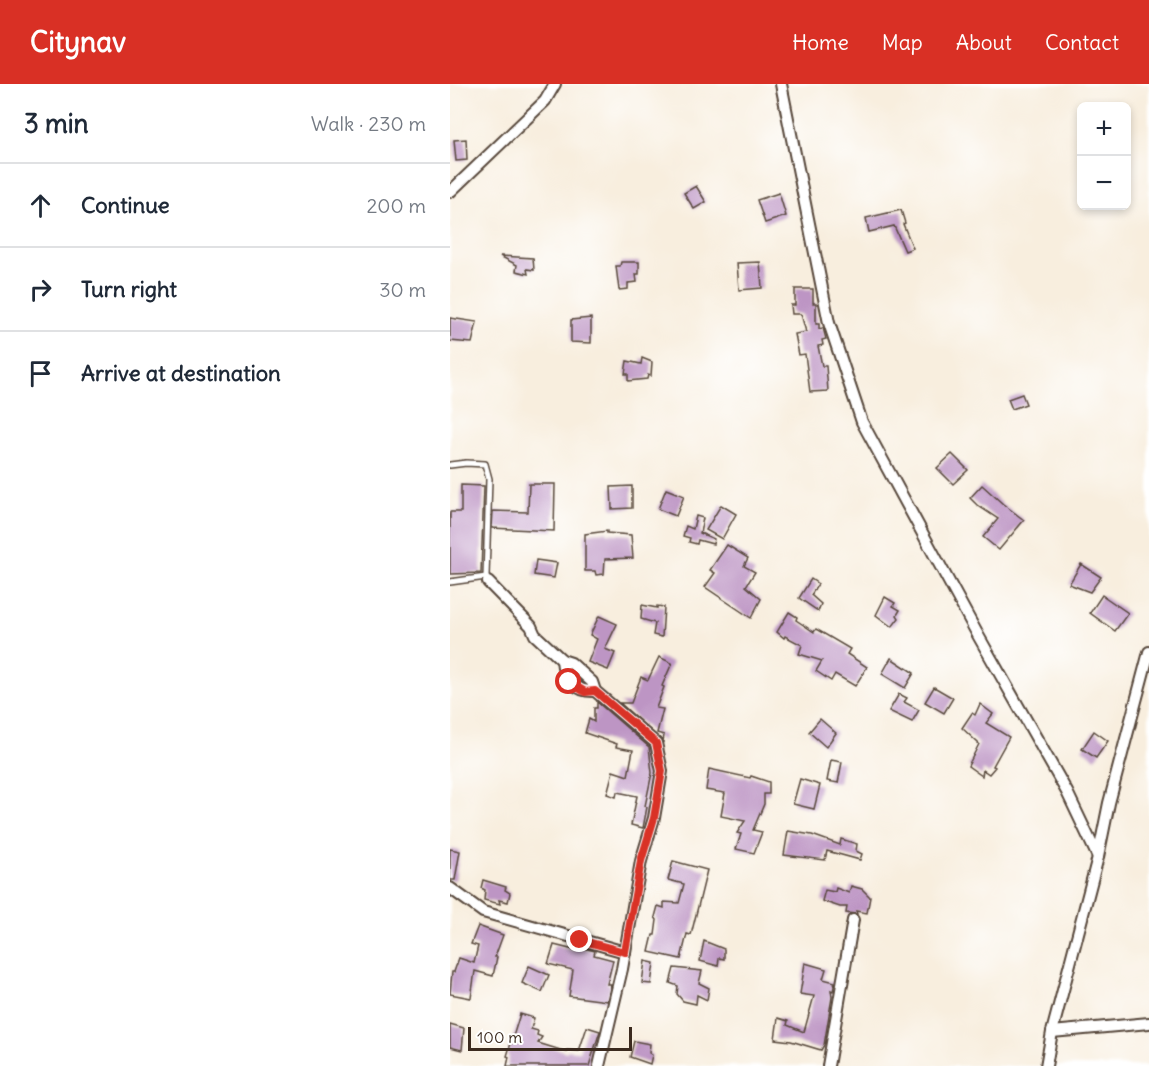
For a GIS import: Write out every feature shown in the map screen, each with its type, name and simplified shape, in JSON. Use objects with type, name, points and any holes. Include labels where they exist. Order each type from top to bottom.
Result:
[{"type":"street","points":[[450,192],[545,100],[555,84]]},
{"type":"street","points":[[781,84],[829,323],[862,422],[979,637],[1067,792],[1098,857]]},
{"type":"street","points":[[487,580],[531,626],[535,635],[562,660],[571,663],[592,682],[595,691],[656,743],[662,771],[654,818],[641,861],[625,952],[599,1066]]},
{"type":"street","points":[[1046,1066],[1052,1032],[1149,652]]},
{"type":"street","points":[[450,888],[483,912],[625,952]]},
{"type":"street","points":[[828,1066],[853,920]]},
{"type":"street","points":[[1052,1032],[1149,1023]]},
{"type":"lane","points":[[450,465],[486,464],[489,479],[487,580],[450,582]]},
{"type":"building","points":[[466,139],[467,160],[456,161],[454,140]]},
{"type":"building","points":[[696,186],[706,202],[694,209],[684,193]]},
{"type":"building","points":[[779,193],[786,216],[765,223],[757,200]]},
{"type":"building","points":[[901,210],[905,223],[903,224],[913,248],[905,251],[894,226],[869,232],[866,218]]},
{"type":"building","points":[[500,256],[533,258],[534,270],[527,269],[528,274],[516,271],[517,265]]},
{"type":"building","points":[[621,262],[639,262],[639,274],[636,274],[637,282],[628,283],[628,289],[619,290],[616,266],[620,266]]},
{"type":"building","points":[[760,262],[762,288],[739,290],[737,263]]},
{"type":"building","points":[[795,289],[813,289],[816,324],[819,324],[819,329],[823,328],[826,339],[822,340],[823,345],[818,346],[822,366],[826,366],[828,391],[810,392],[805,354],[799,355],[795,334],[806,332],[801,314],[792,314],[791,305],[795,305]]},
{"type":"building","points":[[450,318],[477,322],[472,343],[450,341]]},
{"type":"building","points":[[591,318],[591,343],[571,342],[571,320]]},
{"type":"building","points":[[642,358],[652,362],[651,376],[648,375],[647,379],[628,381],[628,374],[625,374],[627,361],[641,364]]},
{"type":"building","points":[[1022,394],[1026,404],[1012,409],[1008,399]]},
{"type":"building","points":[[952,454],[968,470],[953,484],[937,468]]},
{"type":"building","points":[[529,484],[555,484],[554,531],[492,528],[493,511],[528,512]]},
{"type":"building","points":[[461,485],[484,486],[481,573],[450,574],[450,512],[461,512]]},
{"type":"building","points":[[982,485],[1024,520],[999,550],[983,537],[998,519],[970,498]]},
{"type":"building","points":[[632,486],[632,508],[612,509],[611,487]]},
{"type":"building","points":[[666,489],[684,496],[676,516],[658,509]]},
{"type":"building","points":[[721,505],[736,514],[722,539],[706,530]]},
{"type":"building","points":[[696,516],[703,518],[700,533],[714,539],[713,544],[698,540],[697,544],[689,542],[690,538],[683,536],[686,526],[693,529]]},
{"type":"building","points":[[607,531],[607,533],[631,535],[633,558],[605,559],[604,574],[596,575],[595,571],[585,571],[585,534]]},
{"type":"building","points":[[727,545],[748,558],[744,566],[755,572],[746,586],[761,599],[751,618],[705,587],[715,573],[710,570]]},
{"type":"building","points":[[536,560],[557,563],[554,578],[534,575]]},
{"type":"building","points":[[1081,564],[1101,577],[1090,592],[1069,584]]},
{"type":"building","points":[[811,579],[818,584],[811,595],[821,604],[818,611],[799,598]]},
{"type":"building","points":[[1102,595],[1128,613],[1115,631],[1090,613]]},
{"type":"building","points":[[885,597],[895,603],[893,606],[900,610],[897,615],[899,618],[892,627],[876,615]]},
{"type":"building","points":[[642,605],[664,607],[662,637],[653,635],[655,623],[641,619]]},
{"type":"building","points":[[789,612],[797,617],[796,620],[814,632],[816,629],[850,649],[847,654],[867,667],[855,686],[835,674],[831,681],[816,671],[822,661],[799,654],[802,645],[785,636],[784,638],[777,632]]},
{"type":"building","points":[[599,616],[617,624],[605,649],[615,653],[608,670],[588,662],[597,639],[590,635]]},
{"type":"building","points":[[659,657],[672,663],[656,708],[663,709],[657,733],[664,735],[663,742],[620,703],[631,703],[641,677],[648,680]]},
{"type":"building","points":[[891,658],[914,673],[905,688],[882,674]]},
{"type":"building","points":[[934,687],[953,698],[944,713],[925,702]]},
{"type":"building","points":[[899,694],[907,698],[904,702],[919,710],[912,722],[889,711]]},
{"type":"building","points":[[597,702],[649,747],[652,773],[643,828],[631,825],[637,796],[617,792],[616,797],[607,794],[613,771],[628,776],[633,750],[616,747],[617,744],[585,733],[589,719],[594,722],[594,708],[597,708]]},
{"type":"building","points":[[980,704],[993,714],[986,723],[1009,737],[993,766],[995,767],[989,774],[983,770],[982,776],[968,766],[979,744],[962,728],[972,713],[975,715]]},
{"type":"building","points":[[820,719],[836,733],[826,747],[809,732]]},
{"type":"building","points":[[1094,731],[1108,741],[1096,758],[1082,749]]},
{"type":"building","points":[[831,760],[842,762],[838,783],[827,781]]},
{"type":"building","points":[[709,769],[750,778],[751,776],[769,782],[769,794],[764,794],[764,804],[753,830],[762,832],[754,853],[736,849],[741,834],[737,833],[745,821],[721,816],[725,793],[706,790]]},
{"type":"building","points":[[800,779],[820,785],[814,809],[793,804]]},
{"type":"building","points":[[788,831],[812,835],[840,845],[841,839],[857,844],[856,851],[862,854],[860,860],[827,851],[825,860],[784,855]]},
{"type":"building","points":[[450,849],[460,851],[455,880],[450,880]]},
{"type":"building","points":[[673,861],[707,870],[691,935],[687,934],[681,959],[649,952],[653,935],[655,935],[657,920],[655,917],[658,906],[664,908],[664,902],[679,903],[684,884],[668,880]]},
{"type":"building","points":[[483,880],[506,887],[505,890],[510,893],[508,902],[499,900],[500,904],[484,900],[485,890],[481,888]]},
{"type":"building","points":[[851,886],[862,889],[870,897],[867,913],[856,911],[857,914],[846,913],[847,907],[822,901],[825,890],[835,892],[836,888],[849,893]]},
{"type":"building","points":[[478,926],[503,935],[495,957],[497,957],[493,976],[475,971],[471,998],[450,994],[452,972],[459,958],[474,963],[478,946],[471,944]]},
{"type":"building","points":[[704,941],[724,949],[724,959],[719,958],[718,966],[700,961]]},
{"type":"building","points":[[554,945],[574,950],[575,946],[595,951],[594,955],[613,960],[607,984],[611,984],[607,1001],[569,996],[573,970],[548,964]]},
{"type":"building","points":[[645,961],[654,963],[651,984],[642,983]]},
{"type":"building","points":[[805,963],[826,969],[823,979],[835,982],[833,991],[831,990],[832,997],[824,1045],[821,1050],[775,1039],[778,1018],[788,1021],[787,1025],[804,1032],[814,996],[800,994]]},
{"type":"building","points":[[529,966],[549,975],[542,992],[522,983]]},
{"type":"building","points":[[674,968],[702,971],[699,983],[709,988],[707,1000],[697,995],[696,1004],[683,1001],[677,994],[678,986],[670,983]]},
{"type":"building","points":[[520,1014],[534,1018],[531,1029],[538,1031],[537,1035],[542,1037],[538,1043],[567,1052],[567,1050],[579,1051],[587,1027],[600,1031],[589,1066],[507,1066],[509,1057],[507,1056]]},
{"type":"building","points":[[450,1024],[464,1028],[462,1050],[450,1047]]},
{"type":"building","points":[[634,1041],[650,1044],[649,1053],[652,1055],[650,1064],[630,1057]]},
{"type":"route","points":[[569,682],[585,692],[595,691],[656,743],[662,771],[654,818],[641,861],[625,952],[580,940]]}]
